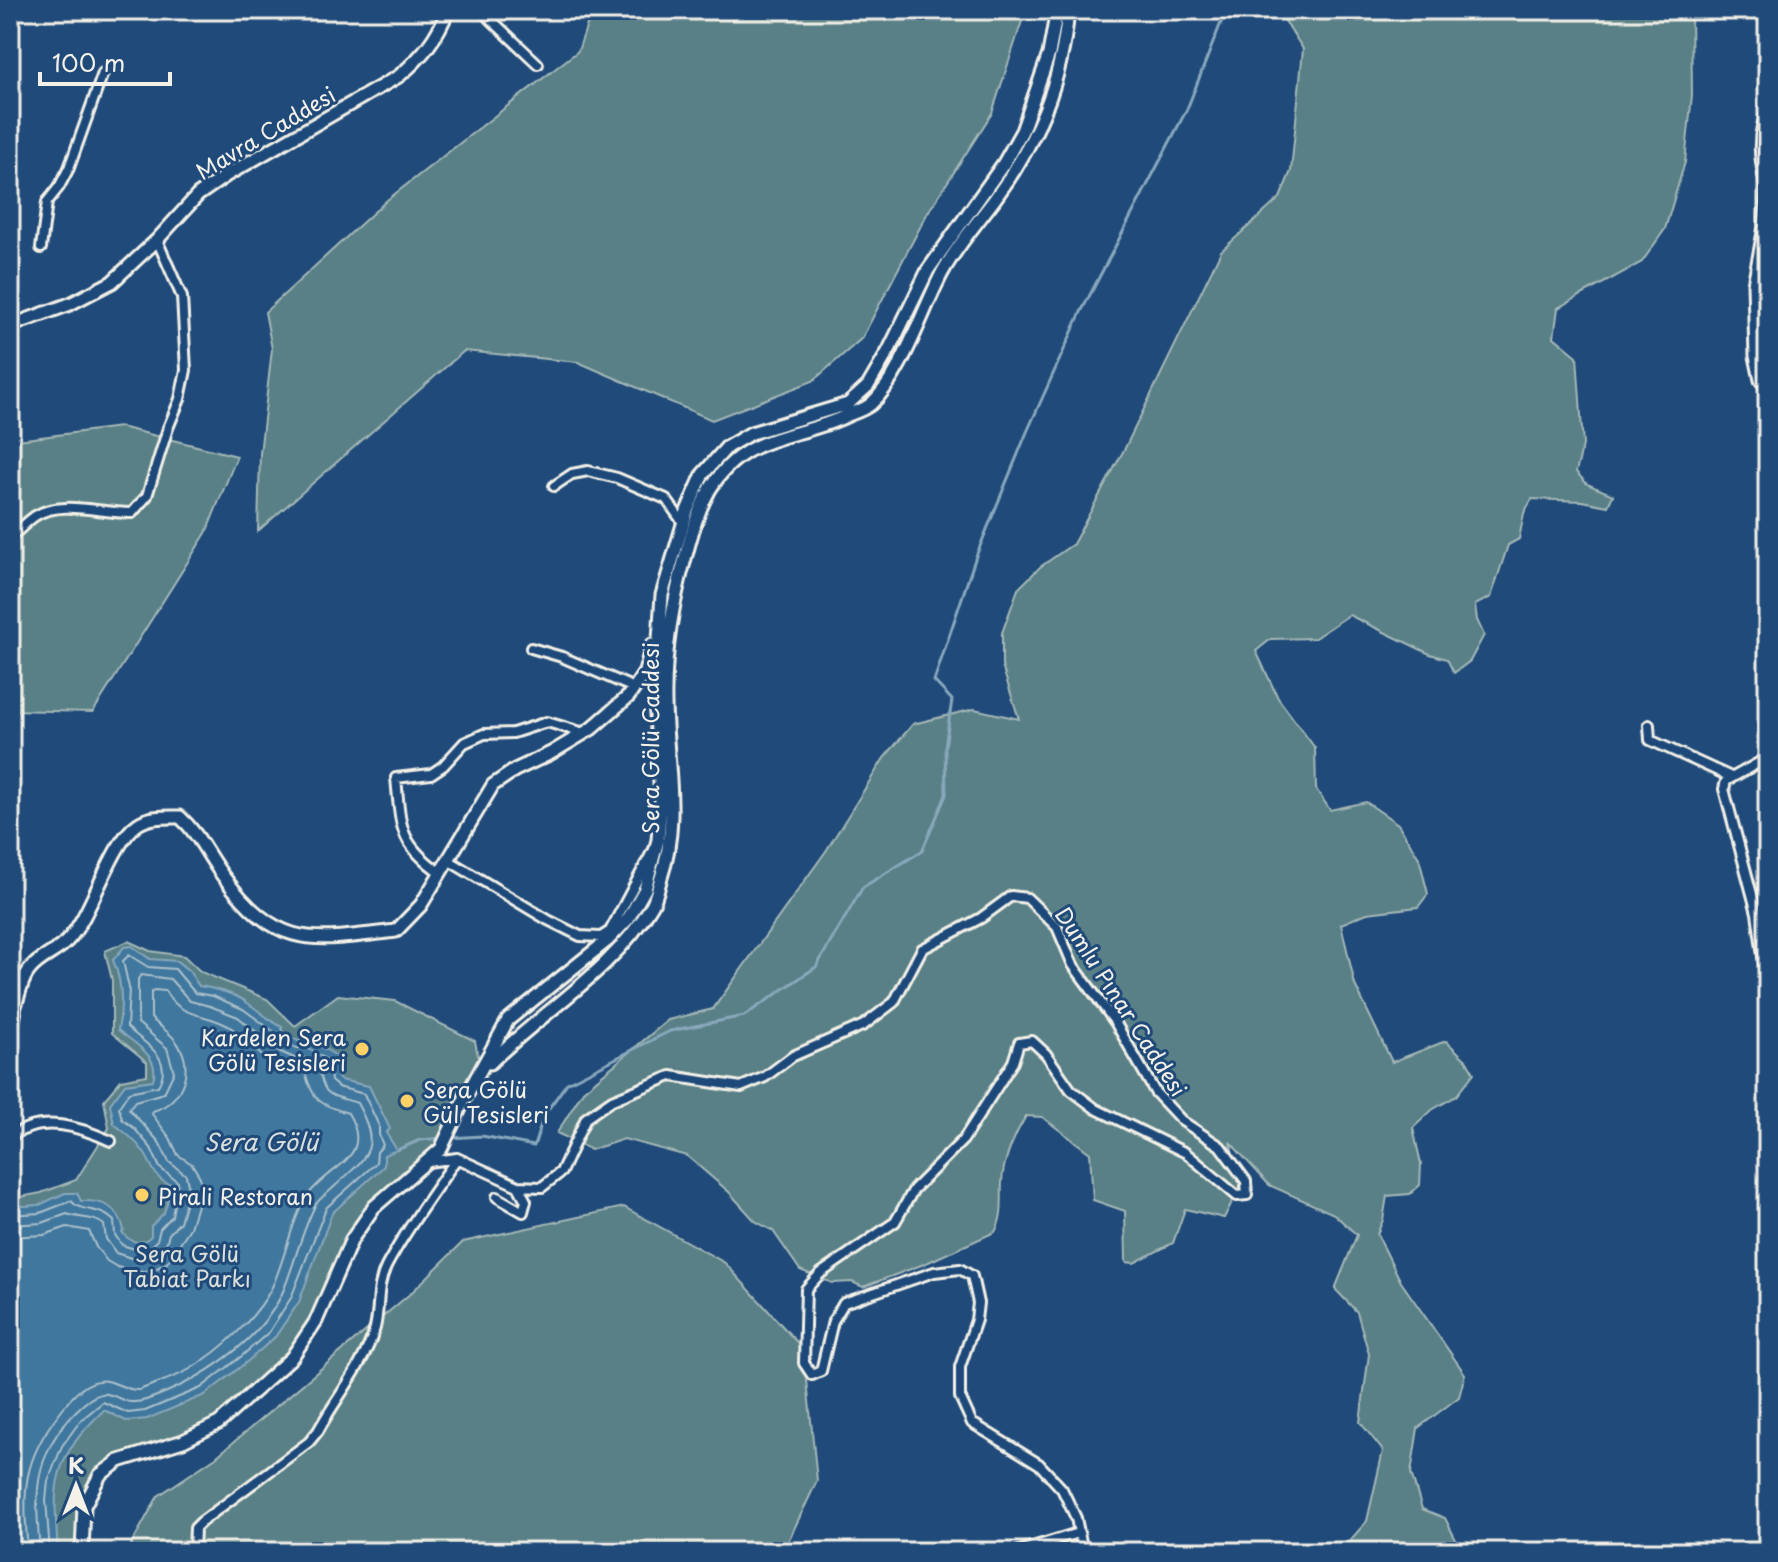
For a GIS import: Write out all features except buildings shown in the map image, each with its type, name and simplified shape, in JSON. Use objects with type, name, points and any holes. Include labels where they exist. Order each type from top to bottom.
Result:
[{"type":"main road","name":"Mavra Caddesi","points":[[10,326],[96,292],[112,282],[157,240],[182,210],[227,175],[399,76],[422,57],[441,28],[448,10]]},
{"type":"main road","name":"Sera Gölü Caddesi","points":[[82,1552],[84,1506],[100,1475],[119,1461],[183,1441],[219,1423],[292,1357],[316,1321],[352,1239],[366,1218],[374,1207],[441,1149],[508,1020],[608,940],[628,919],[645,889],[658,840],[661,801],[655,697],[662,595],[683,522],[703,474],[727,447],[751,433],[848,404],[868,386],[928,270],[1004,163],[1022,131],[1049,54],[1057,10]]},
{"type":"main road","name":"Sera Gölü Caddesi","points":[[481,1071],[588,978],[624,942],[653,904],[670,853],[673,808],[665,703],[667,641],[672,606],[695,520],[711,488],[731,463],[751,447],[829,425],[870,405],[889,383],[943,272],[1028,148],[1059,73],[1068,10]]},
{"type":"main road","points":[[1767,189],[1765,227],[1754,284],[1756,356],[1761,380],[1768,386]]},
{"type":"main road","points":[[10,1018],[18,1005],[27,973],[67,942],[123,839],[138,824],[155,817],[180,817],[204,844],[221,873],[250,910],[277,930],[305,938],[396,931],[421,905],[493,785],[584,733],[629,696],[645,672],[659,623],[672,606]]},
{"type":"street","points":[[481,10],[538,64]]},
{"type":"street","points":[[41,248],[47,202],[69,168],[103,73]]},
{"type":"street","points":[[1767,189],[1759,156],[1760,128],[1768,109]]},
{"type":"street","points":[[10,537],[44,512],[67,508],[109,514],[132,513],[147,496],[180,399],[186,370],[182,297],[157,240]]},
{"type":"street","points":[[554,486],[572,474],[588,471],[617,478],[666,499],[692,535]]},
{"type":"street","points":[[531,648],[562,657],[634,688]]},
{"type":"street","points":[[441,873],[420,858],[406,841],[400,821],[396,778],[431,774],[464,743],[484,734],[513,733],[547,722],[584,733]]},
{"type":"street","points":[[1649,725],[1650,740],[1731,777]]},
{"type":"street","points":[[1768,753],[1760,762],[1726,781],[1724,789],[1757,913],[1768,991]]},
{"type":"street","points":[[448,860],[580,936],[601,937],[610,931],[673,808]]},
{"type":"street","name":"Dumlu Pınar Caddesi","points":[[518,1186],[542,1187],[561,1172],[586,1118],[612,1100],[671,1076],[741,1087],[765,1077],[793,1056],[864,1025],[894,1002],[922,949],[981,918],[1011,896],[1027,898],[1057,927],[1073,965],[1115,1022],[1155,1092],[1182,1121],[1220,1146],[1246,1181],[1247,1195],[1237,1196],[1186,1153],[1096,1109],[1071,1090],[1046,1054],[1032,1041],[1019,1043],[1013,1062],[963,1140],[914,1189],[895,1222],[821,1273],[806,1289],[804,1363],[812,1375],[821,1371],[833,1321],[844,1303],[934,1272],[960,1269],[972,1276],[978,1303],[976,1320],[960,1367],[960,1397],[972,1423],[1039,1464],[1062,1489],[1076,1518],[1083,1552]]},
{"type":"street","points":[[10,1044],[18,1005]]},
{"type":"street","points":[[10,1137],[17,1132],[56,1124],[82,1128],[111,1141]]},
{"type":"street","points":[[428,1162],[457,1158],[518,1186],[526,1201],[523,1212],[497,1197]]},
{"type":"street","points":[[194,1552],[195,1528],[201,1522],[309,1442],[318,1431],[365,1355],[375,1326],[378,1287],[386,1268],[457,1158]]},
{"type":"street","points":[[1016,1552],[1078,1533]]},
{"type":"green space","points":[[592,10],[1005,10],[1023,18],[992,113],[927,214],[862,338],[813,381],[712,420],[578,362],[464,351],[258,531],[260,454],[272,349],[265,312],[387,200],[578,51]]},
{"type":"green space","points":[[1278,10],[1691,10],[1692,95],[1685,162],[1665,229],[1642,262],[1558,308],[1554,337],[1577,356],[1583,445],[1576,472],[1587,484],[1613,495],[1608,506],[1582,501],[1532,499],[1524,513],[1519,539],[1508,545],[1491,597],[1475,605],[1484,635],[1470,661],[1454,673],[1447,659],[1430,654],[1349,615],[1315,638],[1271,639],[1256,651],[1278,698],[1315,748],[1316,789],[1330,810],[1366,802],[1398,824],[1419,858],[1428,894],[1418,907],[1367,913],[1341,924],[1355,985],[1392,1062],[1446,1041],[1467,1061],[1474,1073],[1456,1096],[1432,1110],[1413,1128],[1421,1164],[1420,1185],[1410,1194],[1387,1196],[1377,1234],[1401,1282],[1465,1374],[1459,1397],[1418,1428],[1411,1473],[1422,1509],[1445,1518],[1462,1552],[1340,1552],[1367,1521],[1383,1451],[1360,1422],[1369,1354],[1357,1312],[1335,1289],[1357,1235],[1334,1214],[1269,1185],[1230,1142],[1241,1184],[1224,1218],[1185,1209],[1173,1243],[1134,1263],[1126,1262],[1125,1211],[1093,1200],[1090,1153],[1042,1117],[1026,1116],[1005,1165],[1001,1214],[995,1232],[863,1287],[852,1282],[832,1283],[800,1270],[773,1231],[755,1221],[729,1192],[687,1156],[624,1139],[591,1150],[557,1133],[583,1091],[668,1020],[713,1009],[826,851],[884,758],[913,724],[974,709],[1019,719],[1002,666],[1002,633],[1018,589],[1040,567],[1073,544],[1125,448],[1221,251],[1280,198],[1291,171],[1303,49]]},
{"type":"green space","points":[[120,427],[237,456],[206,533],[93,712],[10,710],[10,441]]},
{"type":"green space","name":"Sera Gölü","points":[[128,941],[150,951],[184,956],[201,972],[267,999],[295,1026],[338,995],[395,1001],[475,1041],[481,1071],[441,1149],[374,1207],[292,1357],[219,1423],[120,1461],[101,1475],[84,1506],[82,1552],[10,1552],[10,1199],[41,1193],[76,1180],[109,1128],[104,1100],[121,1080],[147,1075],[147,1062],[112,1033],[112,980],[105,951]]},
{"type":"green space","points":[[624,1207],[725,1263],[804,1350],[817,1481],[783,1552],[127,1552],[158,1496],[216,1457],[411,1293],[463,1242]]},
{"type":"water","name":"Sera Gölü","points":[[132,946],[150,959],[177,961],[189,971],[199,986],[244,1000],[282,1027],[282,1033],[298,1041],[308,1039],[340,1058],[337,1076],[340,1080],[369,1086],[390,1129],[386,1133],[397,1150],[384,1155],[384,1166],[332,1213],[299,1302],[275,1337],[205,1395],[147,1419],[126,1421],[104,1410],[74,1444],[59,1474],[56,1490],[58,1552],[10,1552],[10,1207],[39,1205],[65,1193],[77,1193],[81,1201],[109,1206],[122,1222],[122,1232],[139,1242],[151,1236],[151,1226],[164,1213],[172,1185],[161,1180],[140,1147],[114,1124],[110,1104],[125,1084],[153,1080],[150,1058],[118,1030],[121,995],[113,960],[124,947]]},
{"type":"waterway","points":[[450,1138],[482,1136],[534,1146],[544,1115],[567,1083],[670,1031],[744,1016],[816,967],[863,887],[922,851],[946,795],[945,747],[952,700],[934,681],[976,556],[1081,312],[1187,109],[1226,10]]},
{"type":"waterway","points":[[397,1150],[420,1140],[442,1138]]},
{"type":"place","name":"Kardelen Sera Gölü Tesisleri","points":[[362,1049]]},
{"type":"place","name":"Sera Gölü Gül Tesisleri","points":[[407,1101]]},
{"type":"place","name":"Pirali Restoran","points":[[142,1195]]},
{"type":"park label","name":"Sera Gölü Tabiat Parkı","points":[[187,1264]]}]
